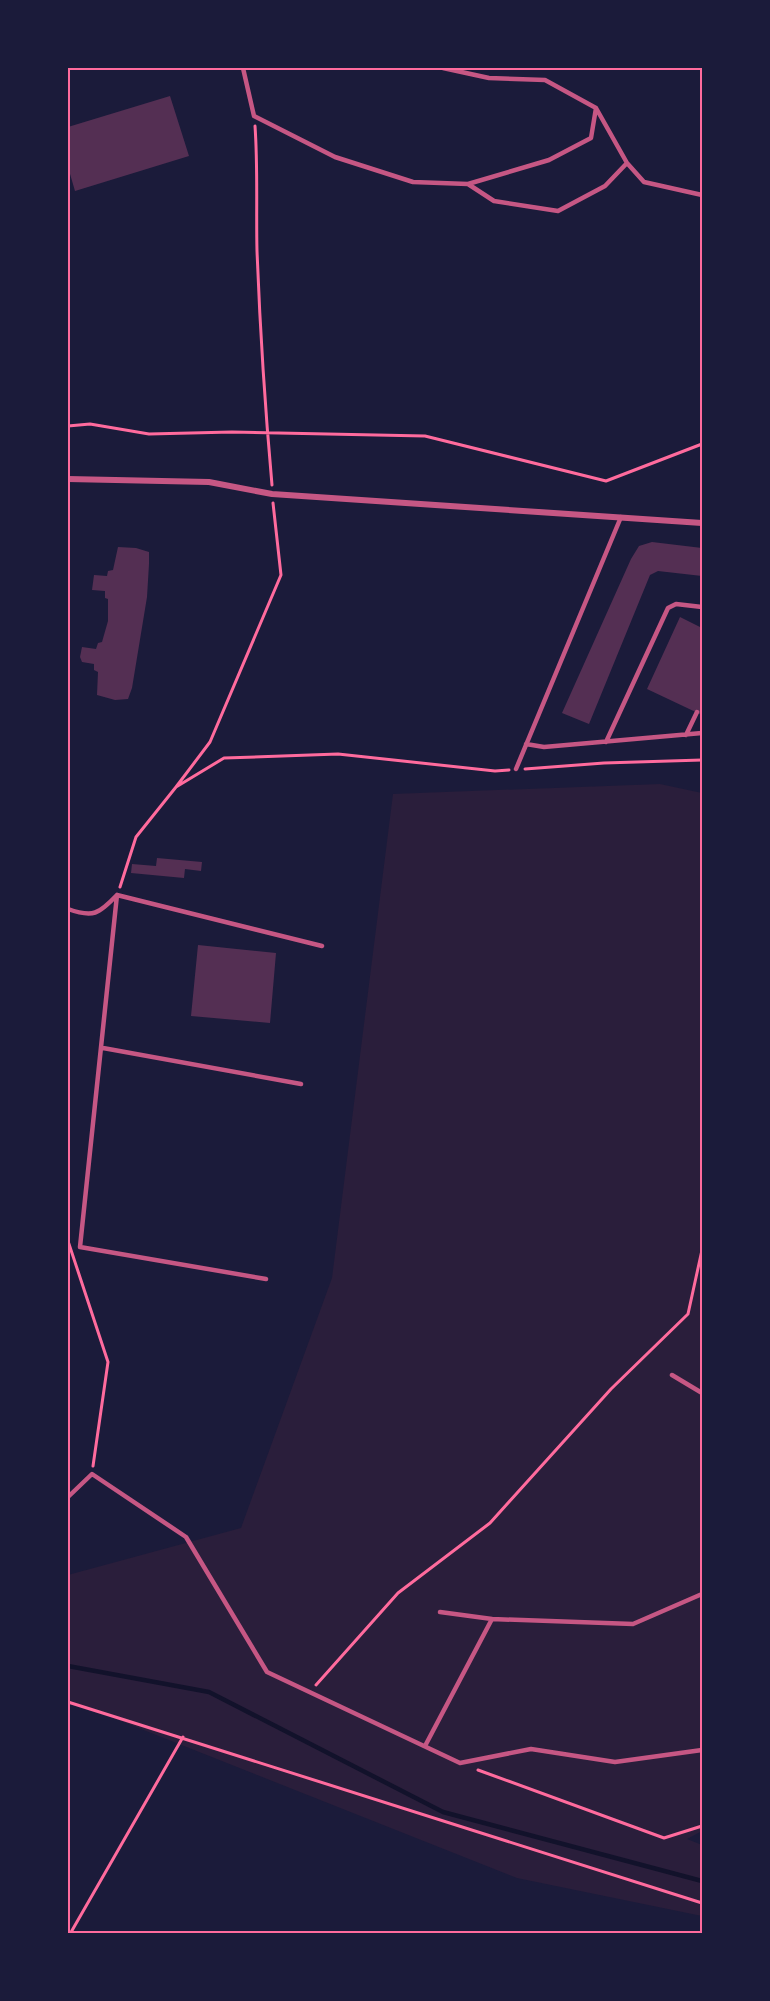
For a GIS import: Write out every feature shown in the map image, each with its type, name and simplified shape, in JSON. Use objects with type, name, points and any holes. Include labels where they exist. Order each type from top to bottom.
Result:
[{"type":"street","points":[[68,479],[209,482],[272,494],[702,523]]},
{"type":"lane","points":[[243,68],[254,116],[346,161],[413,182],[468,184],[549,160],[591,138],[596,108]]},
{"type":"lane","points":[[443,68],[489,78],[545,80],[596,108],[627,163],[644,182],[702,195]]},
{"type":"lane","points":[[468,184],[494,201],[558,211],[605,186],[627,163]]},
{"type":"lane","points":[[516,770],[621,517]]},
{"type":"lane","points":[[606,742],[668,608],[676,604],[702,607]]},
{"type":"lane","points":[[686,735],[697,712]]},
{"type":"lane","points":[[526,744],[544,747],[702,734]]},
{"type":"lane","points":[[68,909],[84,915],[102,911],[117,895]]},
{"type":"lane","points":[[117,895],[322,946]]},
{"type":"lane","points":[[117,895],[103,1048],[80,1247],[266,1279]]},
{"type":"lane","points":[[103,1048],[301,1084]]},
{"type":"lane","points":[[672,1375],[702,1393]]},
{"type":"lane","points":[[68,1497],[92,1474],[186,1537],[267,1672],[460,1763],[531,1749],[615,1762],[702,1750]]},
{"type":"lane","points":[[440,1612],[492,1619],[633,1624],[702,1594]]},
{"type":"lane","points":[[425,1746],[492,1619]]},
{"type":"path","points":[[117,895],[136,837],[210,742],[281,575],[260,343],[256,223],[258,171],[254,116]]},
{"type":"path","points":[[68,426],[90,424],[149,434],[267,433],[425,436],[606,481],[702,444]]},
{"type":"path","points":[[177,787],[224,758],[338,754]]},
{"type":"path","points":[[68,1241],[108,1362],[92,1474]]},
{"type":"path","points":[[311,1691],[324,1673],[398,1593],[490,1523],[611,1389],[688,1314],[702,1250]]},
{"type":"path","points":[[68,1702],[702,1904]]},
{"type":"path","points":[[70,1934],[183,1737]]},
{"type":"path","points":[[460,1763],[664,1838],[702,1827]]},
{"type":"shaded area","points":[[660,784],[702,793],[702,1831],[687,1839],[702,1845],[702,1916],[517,1878],[68,1700],[68,1575],[241,1528],[332,1278],[393,794]]},
{"type":"building","points":[[170,96],[189,156],[75,191],[68,167],[68,127]]},
{"type":"building","points":[[652,542],[702,548],[702,576],[658,571],[650,575],[589,724],[562,713],[631,559],[639,546]]},
{"type":"building","points":[[118,547],[136,548],[149,552],[149,564],[147,597],[132,688],[128,699],[115,700],[97,695],[98,672],[94,670],[94,664],[82,662],[80,657],[82,647],[96,649],[98,643],[102,642],[108,621],[108,599],[105,598],[105,591],[92,590],[94,575],[107,576],[108,571],[113,570]]},
{"type":"building","points":[[680,617],[702,628],[702,715],[647,689]]},
{"type":"building","points":[[157,858],[202,862],[201,871],[185,869],[184,878],[131,873],[132,864],[156,866]]},
{"type":"building","points":[[198,945],[276,953],[270,1023],[191,1016]]},
{"type":"waterway","points":[[68,1666],[209,1692],[443,1812],[702,1881]]}]
